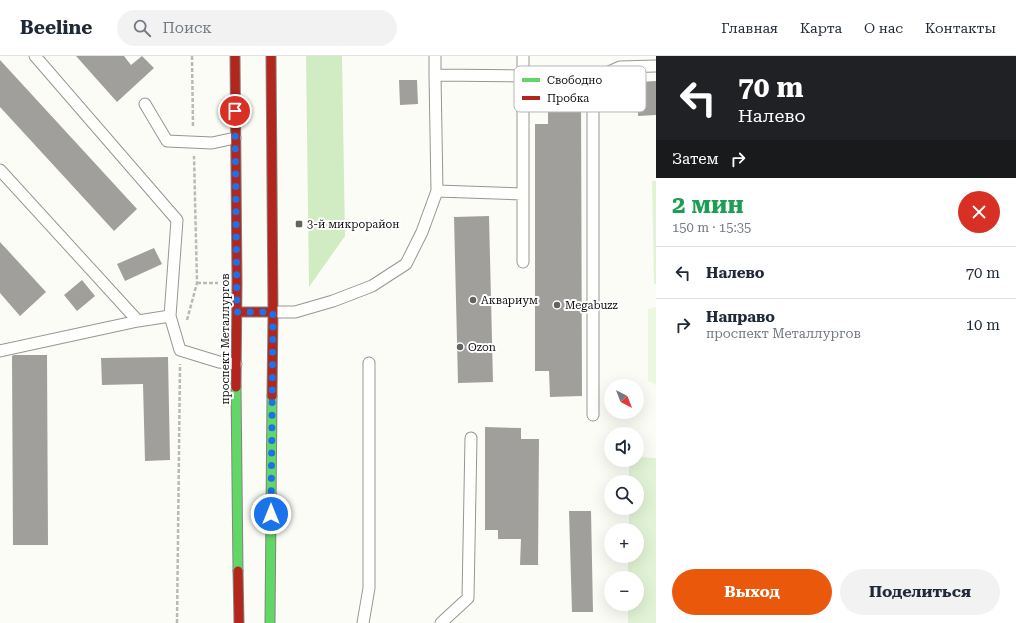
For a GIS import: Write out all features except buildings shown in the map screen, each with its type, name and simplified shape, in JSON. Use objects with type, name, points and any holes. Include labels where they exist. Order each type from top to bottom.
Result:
[{"type":"main road","name":"проспект Металлургов","points":[[235,56],[239,623]]},
{"type":"main road","points":[[270,623],[273,312],[271,56]]},
{"type":"main road","points":[[237,312],[273,312]]},
{"type":"lane","points":[[35,56],[177,220],[170,316],[180,350],[219,362],[236,364]]},
{"type":"lane","points":[[273,312],[295,312],[333,301],[372,286],[406,264],[422,232],[437,192],[435,56]]},
{"type":"lane","points":[[646,66],[656,66]]},
{"type":"lane","points":[[435,75],[514,76]]},
{"type":"lane","points":[[145,104],[167,141],[212,143],[235,138]]},
{"type":"lane","points":[[523,112],[523,262]]},
{"type":"lane","points":[[593,112],[593,414]]},
{"type":"lane","points":[[0,170],[138,321]]},
{"type":"lane","points":[[437,192],[523,194]]},
{"type":"lane","points":[[0,351],[138,321],[170,316]]},
{"type":"lane","points":[[363,623],[369,588],[369,363]]},
{"type":"lane","points":[[441,623],[468,598],[471,438]]},
{"type":"path","points":[[196,283],[219,283]]},
{"type":"green space","points":[[306,56],[342,56],[345,236],[309,287]]},
{"type":"green space","points":[[652,181],[656,181],[656,284],[654,284]]},
{"type":"green space","points":[[656,307],[656,385],[648,381],[648,309]]},
{"type":"green space","points":[[644,457],[656,458],[656,623],[628,623],[628,611],[644,611],[644,571],[628,571],[628,563],[644,563],[644,523],[629,523],[629,515],[644,515],[644,475],[629,475],[629,467],[644,467]]},
{"type":"traffic: fast","points":[[236,387],[238,571]]},
{"type":"traffic: fast","points":[[270,623],[272,396]]},
{"type":"traffic: jam","points":[[235,56],[237,283],[236,387]]},
{"type":"traffic: jam","points":[[271,56],[273,312],[272,396]]},
{"type":"traffic: jam","points":[[237,312],[273,312]]},
{"type":"traffic: jam","points":[[238,571],[239,623]]},
{"type":"place","name":"3-й микрорайон","points":[[299,224]]},
{"type":"place","name":"Аквариум","points":[[473,300]]},
{"type":"place","name":"Megabuzz","points":[[557,305]]},
{"type":"place","name":"Ozon","points":[[460,347]]},
{"type":"route","points":[[235,111],[237,312],[273,312],[271,514]]}]
